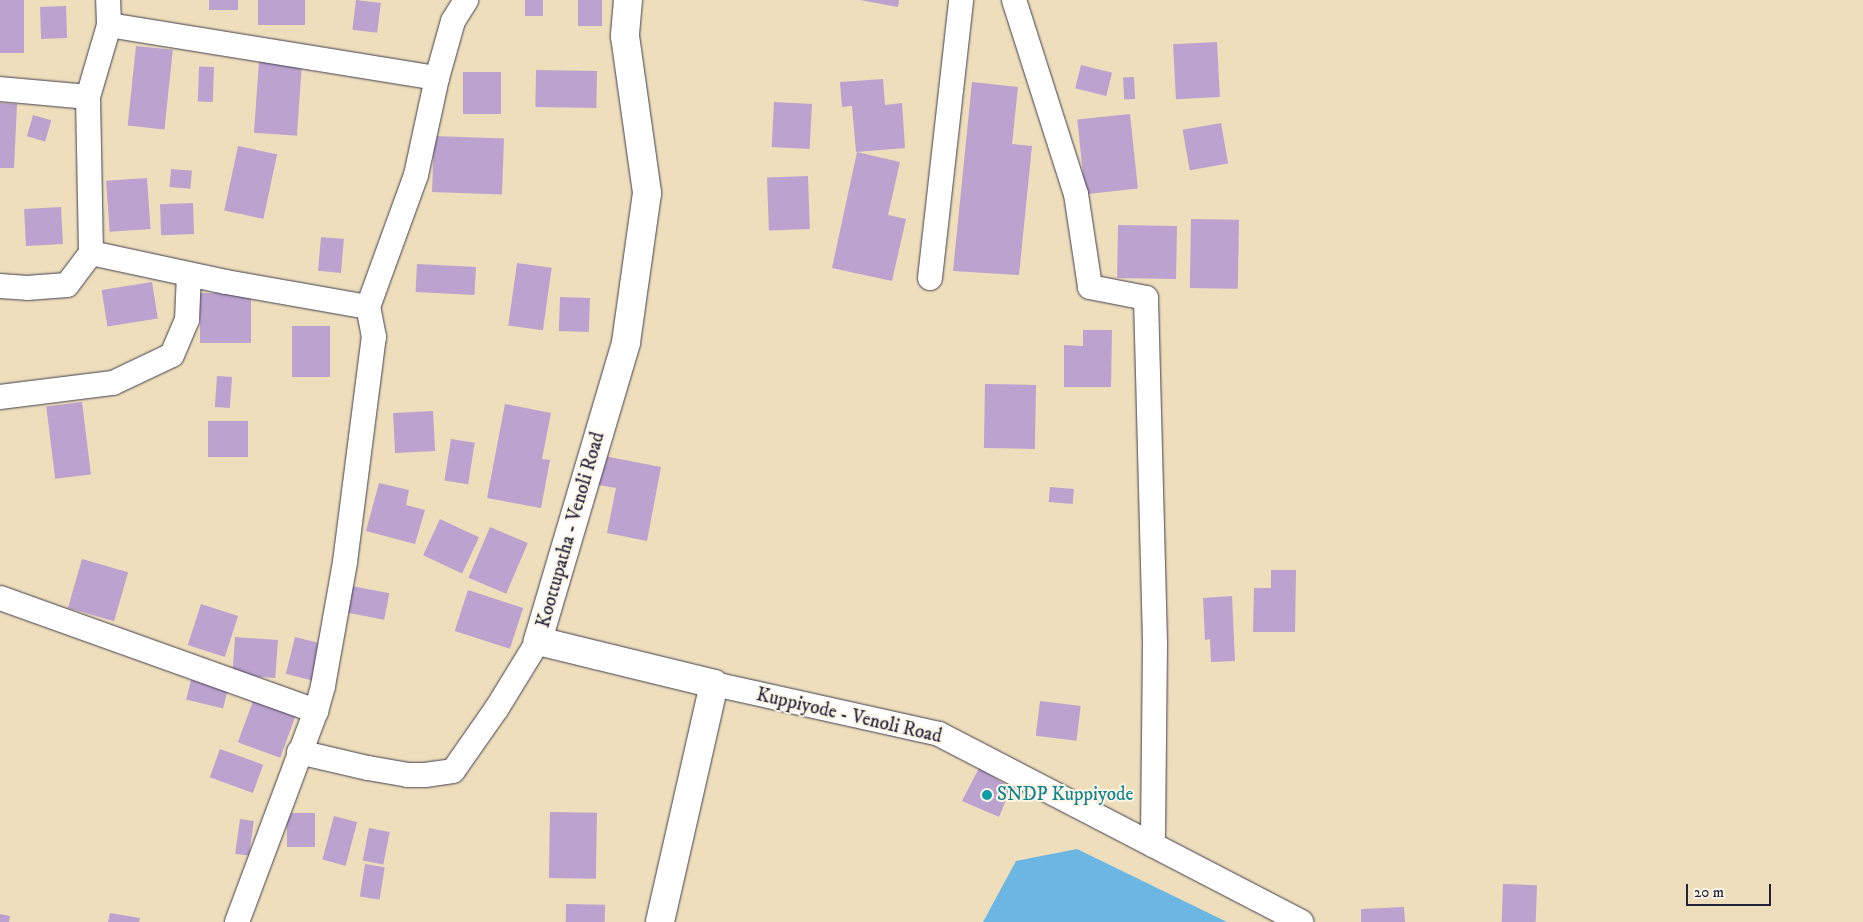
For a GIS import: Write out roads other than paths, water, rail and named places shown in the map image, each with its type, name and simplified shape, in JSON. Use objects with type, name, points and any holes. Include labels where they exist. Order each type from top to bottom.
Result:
[{"type":"street","points":[[0,286],[27,288],[67,285],[91,253],[88,97],[109,25],[108,0]]},
{"type":"street","points":[[237,922],[299,752],[316,711],[323,686],[345,562],[374,337],[368,307],[416,175],[437,78],[453,21],[466,0]]},
{"type":"street","name":"Koottupatha - Venoli Road","points":[[628,0],[625,36],[647,193],[638,258],[626,343],[538,641],[714,684]]},
{"type":"street","points":[[930,278],[961,0]]},
{"type":"street","points":[[1014,0],[1076,194],[1090,287],[1146,298],[1156,644],[1152,845]]},
{"type":"street","points":[[109,25],[437,78]]},
{"type":"street","points":[[0,89],[88,97]]},
{"type":"street","points":[[91,253],[189,275],[368,307]]},
{"type":"street","points":[[0,397],[113,383],[172,355],[186,320],[189,275]]},
{"type":"street","points":[[0,598],[316,711]]},
{"type":"street","points":[[299,752],[408,775],[425,775],[453,770],[497,708],[538,641]]},
{"type":"street","points":[[660,922],[714,684]]},
{"type":"street","name":"Kuppiyode - Venoli Road","points":[[714,684],[940,734],[1301,922]]},
{"type":"water","points":[[1077,849],[1227,922],[983,922],[1016,861]]},
{"type":"place","name":"SNDP Kuppiyode","points":[[987,795]]}]
